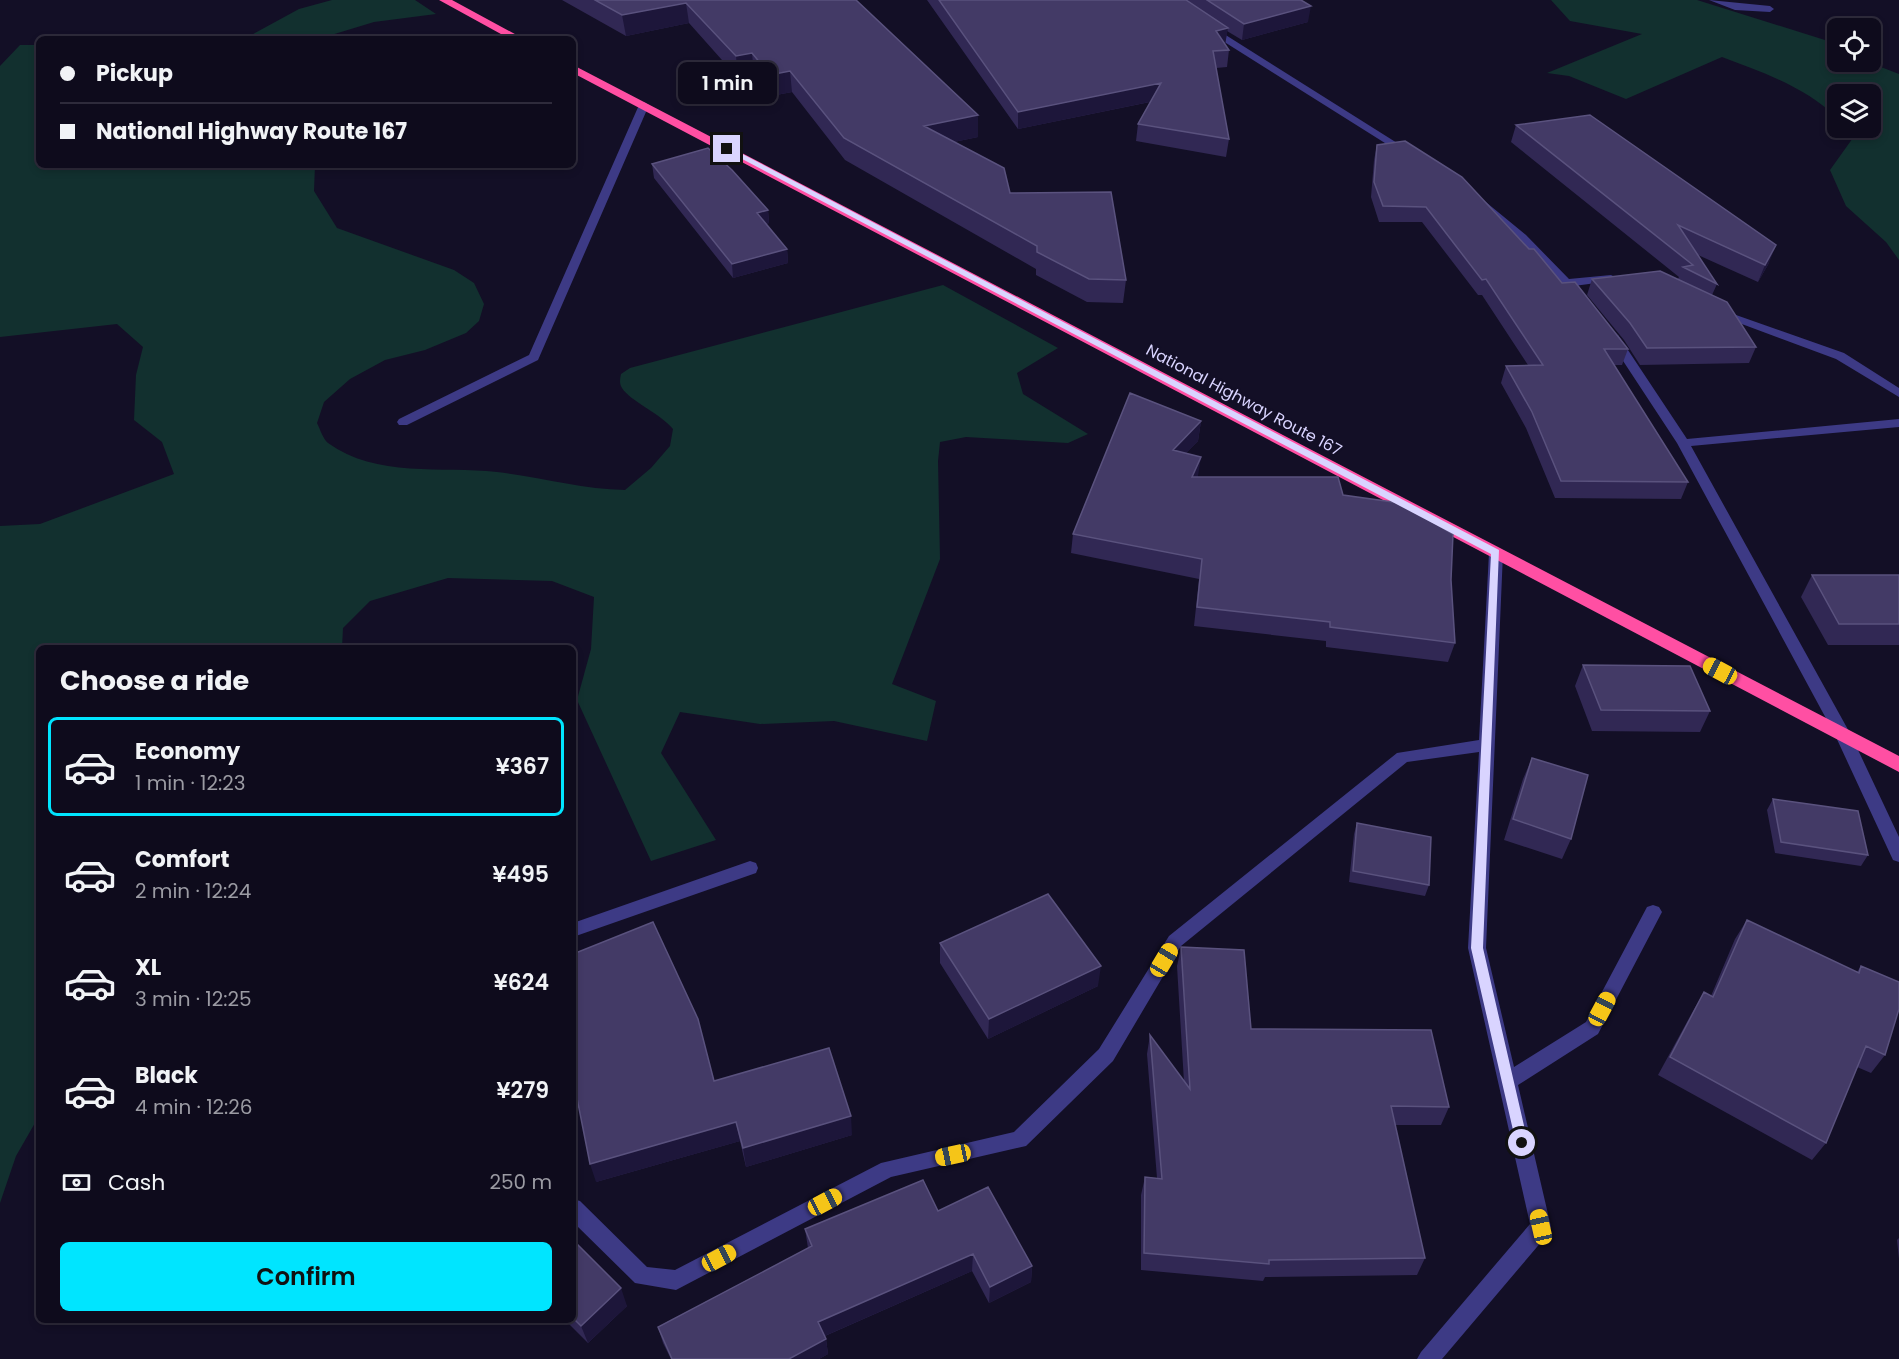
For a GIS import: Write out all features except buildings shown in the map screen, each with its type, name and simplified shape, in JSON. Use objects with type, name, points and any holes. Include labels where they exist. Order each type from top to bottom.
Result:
[{"type":"highway","points":[[444,0],[512,36]]},
{"type":"highway","name":"National Highway Route 167","points":[[576,70],[1899,765]]},
{"type":"street","points":[[1713,0],[1735,7],[1770,9]]},
{"type":"street","points":[[1198,21],[1422,162]]},
{"type":"street","points":[[403,422],[534,357],[644,105]]},
{"type":"street","points":[[1469,192],[1496,212],[1567,283],[1589,309]]},
{"type":"street","points":[[1567,283],[1621,277]]},
{"type":"street","points":[[1706,307],[1840,356],[1899,393]]},
{"type":"street","points":[[1604,327],[1618,344],[1683,443],[1843,735],[1899,855]]},
{"type":"street","points":[[1683,443],[1899,423]]},
{"type":"street","points":[[1428,1359],[1541,1227],[1477,948],[1496,553]]},
{"type":"street","points":[[576,1211],[642,1276],[676,1280],[888,1169],[1019,1140],[1106,1055],[1175,941],[1403,758],[1487,744]]},
{"type":"street","points":[[576,929],[750,868]]},
{"type":"street","points":[[1508,1081],[1592,1028],[1653,912]]},
{"type":"green space","points":[[332,0],[415,0],[436,14],[374,22],[328,36],[250,36],[299,9]]},
{"type":"green space","points":[[1551,0],[1697,0],[1827,41],[1827,72],[1881,72],[1881,67],[1899,74],[1899,260],[1886,242],[1846,206],[1830,170],[1853,138],[1881,138],[1881,84],[1827,84],[1827,109],[1798,89],[1722,57],[1626,99],[1569,76],[1547,73],[1642,34],[1570,21]]},
{"type":"green space","points":[[20,45],[36,45],[36,168],[315,168],[314,191],[337,228],[454,270],[474,283],[484,304],[479,321],[466,333],[425,350],[385,360],[350,379],[324,402],[317,423],[325,439],[347,454],[367,461],[410,468],[497,472],[625,490],[651,468],[670,446],[673,429],[622,388],[621,374],[630,368],[943,285],[1058,348],[1017,373],[1023,394],[1088,434],[1068,443],[966,437],[940,442],[938,461],[940,559],[892,684],[936,701],[927,741],[834,721],[760,724],[680,712],[661,753],[716,840],[651,861],[577,700],[591,649],[594,597],[552,581],[448,578],[370,601],[343,628],[342,645],[36,645],[36,1121],[16,1156],[0,1203],[0,526],[40,524],[174,474],[162,442],[134,420],[136,375],[143,347],[117,324],[0,337],[0,66]]},
{"type":"route","points":[[727,149],[1496,553],[1477,948],[1522,1143]]}]
